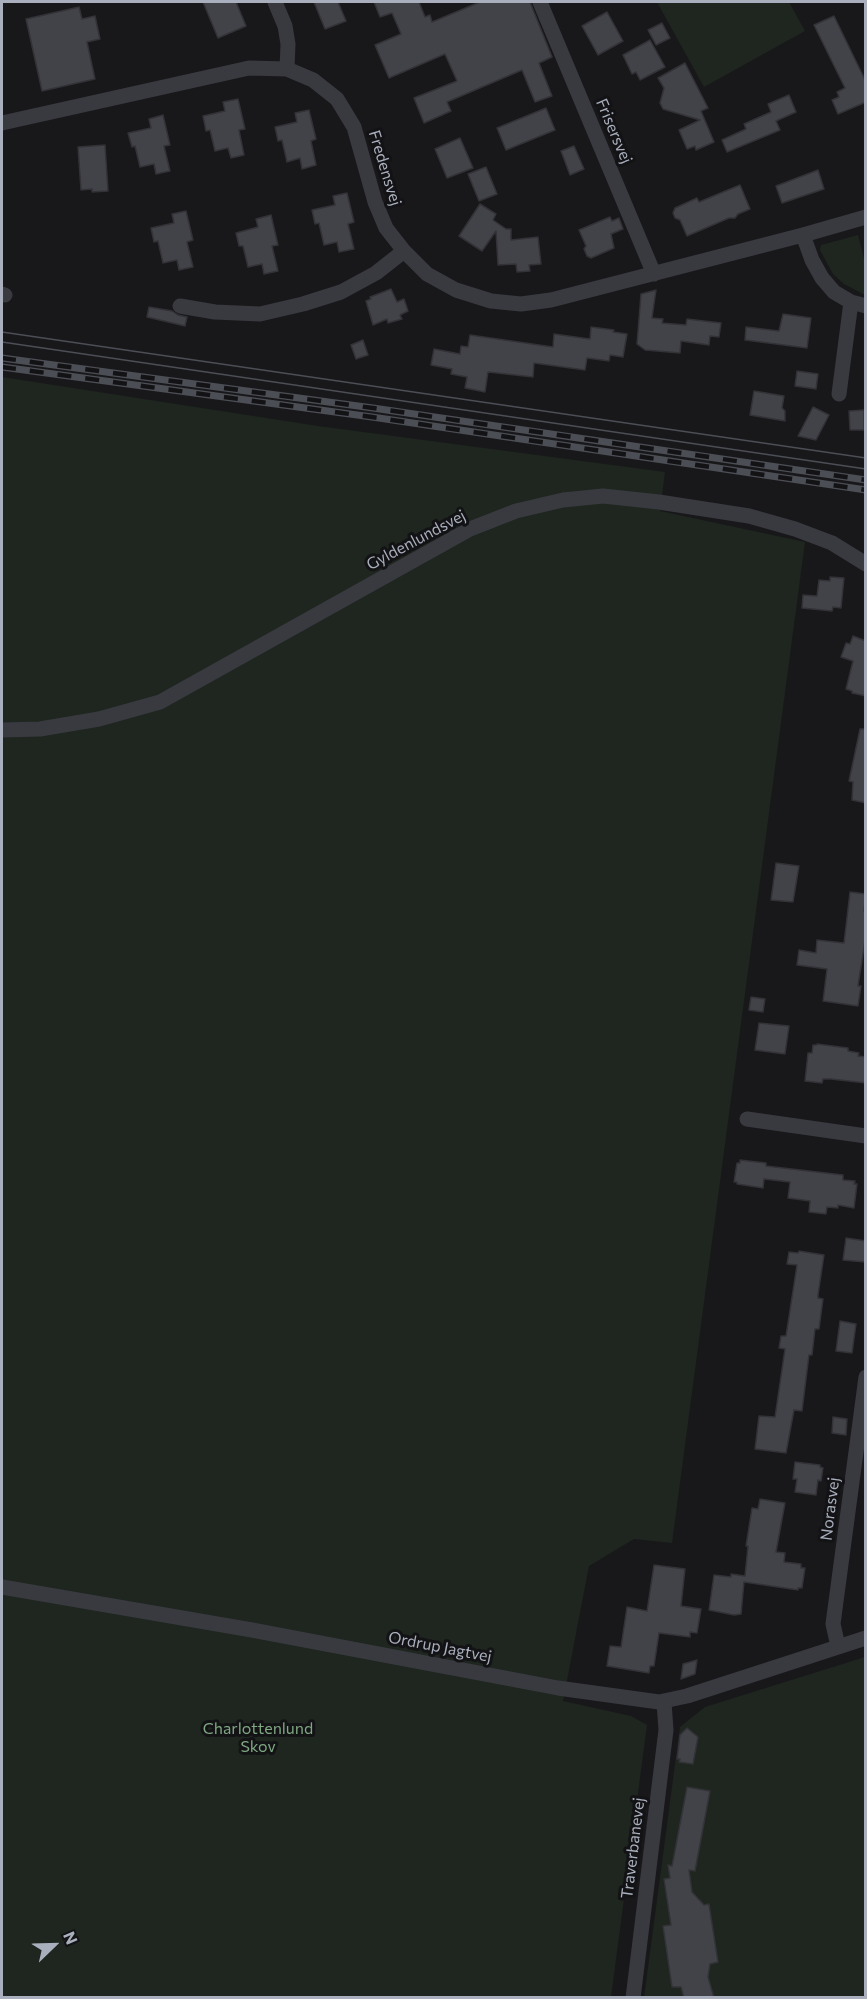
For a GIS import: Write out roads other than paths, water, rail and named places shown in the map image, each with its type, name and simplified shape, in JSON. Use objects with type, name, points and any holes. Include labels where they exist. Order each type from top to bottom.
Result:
[{"type":"street","points":[[275,2],[285,27],[288,44],[287,69]]},
{"type":"street","name":"Frisersvej","points":[[540,2],[654,274]]},
{"type":"street","name":"Fredensvej","points":[[2,123],[249,68],[287,69],[313,80],[337,99],[354,127],[375,202],[386,228],[404,251],[427,274],[456,290],[491,301],[521,304],[551,300],[866,217]]},
{"type":"street","points":[[803,235],[812,260],[822,278],[834,292],[859,304],[839,394]]},
{"type":"street","points":[[180,306],[215,312],[260,314],[303,304],[341,292],[376,273],[404,251]]},
{"type":"street","name":"Gyldenlundsvej","points":[[2,730],[40,729],[99,719],[160,702],[470,529],[516,511],[563,500],[603,496],[749,516],[795,529],[832,543],[866,564]]},
{"type":"street","points":[[747,1119],[866,1136]]},
{"type":"street","name":"Norasvej","points":[[838,1646],[833,1624],[866,1377]]},
{"type":"street","name":"Ordrup Jagtvej","points":[[2,1587],[252,1630],[558,1688],[664,1702],[866,1638]]},
{"type":"street","name":"Traverbanevej","points":[[633,1998],[666,1730],[664,1702]]},
{"type":"tram line","points":[[2,332],[866,458]]},
{"type":"tram line","points":[[2,342],[866,469]]},
{"type":"railway","points":[[2,358],[373,408],[866,480]]},
{"type":"railway","points":[[2,367],[372,417],[866,490]]},
{"type":"park label","name":"Charlottenlund Skov","points":[[258,1738]]}]
